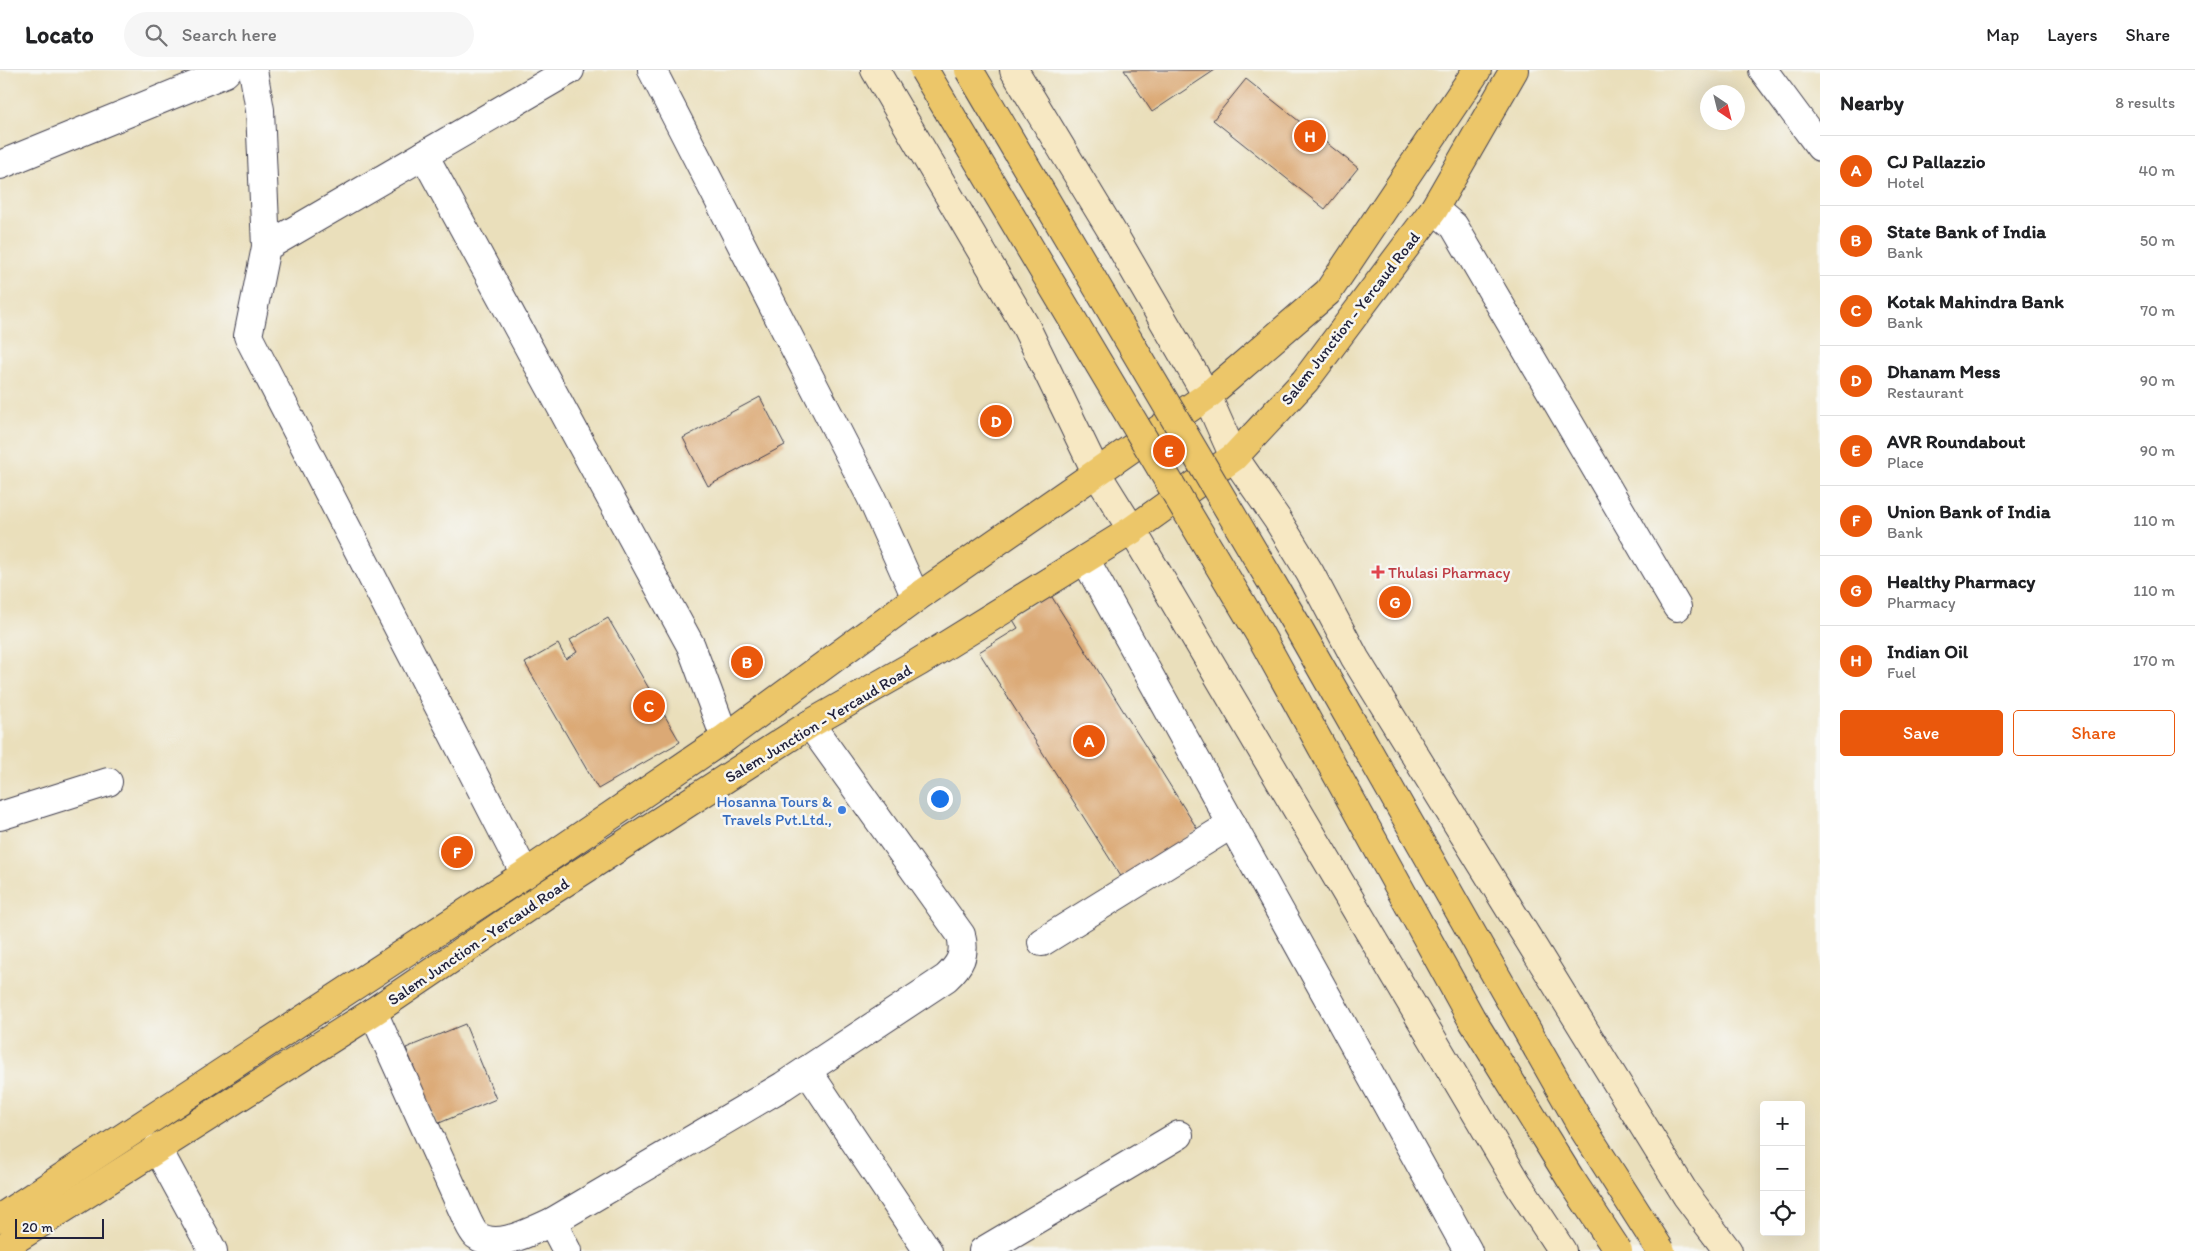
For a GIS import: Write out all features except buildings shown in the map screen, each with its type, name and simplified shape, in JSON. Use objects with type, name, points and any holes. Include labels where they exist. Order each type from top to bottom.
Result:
[{"type":"main road","points":[[924,70],[1259,632],[1471,1018],[1570,1178],[1618,1251]]},
{"type":"main road","points":[[969,70],[1295,622],[1582,1127],[1661,1251]]},
{"type":"main road","points":[[0,1218],[525,874],[725,738],[916,598],[1207,396],[1328,292],[1476,70]]},
{"type":"main road","name":"Salem Junction - Yercaud Road","points":[[0,1249],[373,1012],[548,894],[810,724],[919,662],[1132,530],[1234,457],[1305,381],[1434,209],[1514,70]]},
{"type":"street","points":[[0,165],[225,73],[228,70]]},
{"type":"street","points":[[253,70],[260,110],[266,247],[248,336],[525,874]]},
{"type":"street","points":[[266,247],[570,70]]},
{"type":"street","points":[[652,70],[871,497],[916,598]]},
{"type":"street","points":[[875,70],[1026,327],[1097,474],[1132,530],[1512,1176],[1562,1251]]},
{"type":"street","points":[[1014,70],[1114,235],[1207,396],[1234,457],[1291,542],[1355,658],[1680,1187],[1728,1251]]},
{"type":"street","points":[[1763,70],[1820,148]]},
{"type":"street","points":[[424,155],[691,646],[725,738]]},
{"type":"street","points":[[1434,209],[1454,226],[1677,607]]},
{"type":"street","points":[[1085,559],[1232,824],[1459,1248]]},
{"type":"street","points":[[373,1012],[468,1222],[476,1235],[491,1243],[507,1241],[552,1222],[807,1070],[946,978],[959,965],[964,948],[961,935],[955,926],[810,724]]},
{"type":"street","points":[[0,816],[108,782]]},
{"type":"street","points":[[1042,942],[1232,824]]},
{"type":"street","points":[[807,1070],[928,1251]]},
{"type":"street","points":[[983,1251],[1179,1135]]},
{"type":"street","points":[[157,1148],[213,1251]]},
{"type":"street","points":[[552,1222],[567,1251]]},
{"type":"place","name":"Indian Oil","points":[[1310,136]]},
{"type":"place","name":"Dhanam Mess","points":[[996,421]]},
{"type":"place","name":"AVR Roundabout","points":[[1169,451]]},
{"type":"place","name":"Thulasi Pharmacy","points":[[1378,572]]},
{"type":"place","name":"Healthy Pharmacy","points":[[1395,602]]},
{"type":"place","name":"State Bank of India","points":[[747,662]]},
{"type":"place","name":"Kotak Mahindra Bank","points":[[649,706]]},
{"type":"place","name":"CJ Pallazzio","points":[[1089,741]]},
{"type":"place","name":"Hosanna Tours & Travels Pvt.Ltd.,","points":[[842,810]]},
{"type":"place","name":"Union Bank of India","points":[[457,852]]}]
